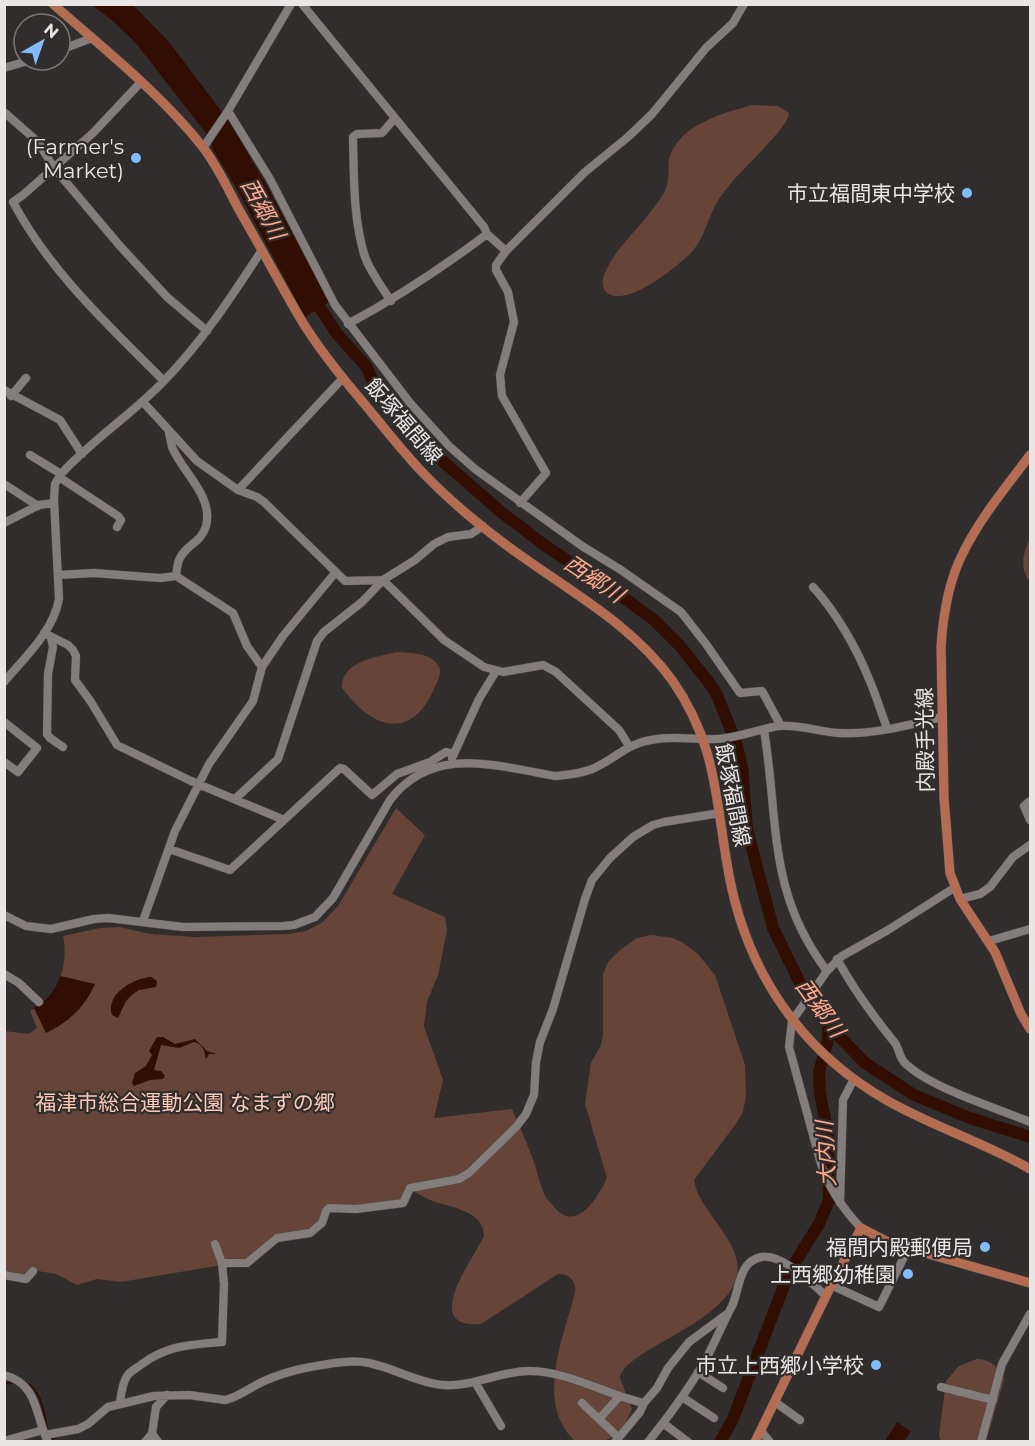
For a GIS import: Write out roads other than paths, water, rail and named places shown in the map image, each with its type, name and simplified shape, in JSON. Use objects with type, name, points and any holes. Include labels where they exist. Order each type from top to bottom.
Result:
[{"type":"main road","points":[[53,4],[141,82]]},
{"type":"main road","name":"飯塚福間線","points":[[141,82],[206,144],[302,322],[343,378],[425,475],[516,552],[625,629],[658,662],[681,694],[705,740],[716,783],[729,873],[743,928],[761,970],[792,1022],[854,1079],[906,1111],[987,1146],[1030,1169]]},
{"type":"main road","name":"内殿手光線","points":[[1030,455],[971,537],[962,554],[951,582],[942,629],[944,798],[950,873],[960,899],[989,941],[1021,1014],[1030,1029]]},
{"type":"main road","points":[[756,1442],[831,1285],[861,1228],[890,1243],[908,1249],[1030,1283]]},
{"type":"street","points":[[206,144],[291,4]]},
{"type":"street","points":[[302,4],[477,218],[487,234],[506,251]]},
{"type":"street","points":[[520,503],[546,472],[501,391],[502,366],[514,322],[508,292],[496,270],[498,261],[585,172],[652,114],[706,48],[733,23],[744,4]]},
{"type":"street","points":[[72,46],[92,38]]},
{"type":"street","points":[[141,82],[93,133],[13,202],[76,293],[164,381]]},
{"type":"street","points":[[4,112],[38,142],[54,168],[120,246],[159,288],[207,331]]},
{"type":"street","points":[[227,112],[270,179],[335,305],[404,395],[444,440],[476,469],[520,503],[681,612],[740,693],[762,691],[781,726]]},
{"type":"street","points":[[391,301],[371,270],[364,252],[355,203],[353,138],[357,134],[382,133],[395,118]]},
{"type":"street","points":[[348,324],[391,301],[433,274],[487,234]]},
{"type":"street","points":[[4,682],[48,636],[58,606],[55,484],[82,454],[164,381],[207,331],[262,250]]},
{"type":"street","points":[[26,378],[8,393],[60,420],[82,454]]},
{"type":"street","points":[[238,490],[343,378]]},
{"type":"street","points":[[143,402],[197,461],[238,490],[257,497],[274,510],[345,581],[383,580],[444,640],[464,655],[496,672],[543,665],[556,672],[620,730],[628,746]]},
{"type":"street","points":[[169,431],[173,447],[203,499],[207,519],[202,536],[186,549],[179,560],[176,576]]},
{"type":"street","points":[[30,456],[118,516],[121,520],[117,527]]},
{"type":"street","points":[[4,484],[38,506]]},
{"type":"street","points":[[4,523],[38,506],[54,504]]},
{"type":"street","points":[[235,799],[278,759],[318,641],[324,632],[362,602],[383,580],[415,560],[434,544],[448,537],[471,534],[483,526]]},
{"type":"street","points":[[58,575],[94,573],[160,578],[176,576],[233,613],[247,646],[262,667]]},
{"type":"street","points":[[143,921],[175,831],[209,764],[253,701],[262,667],[283,636],[335,573]]},
{"type":"street","points":[[813,587],[827,602],[859,657],[887,728]]},
{"type":"street","points":[[48,636],[53,647],[48,674],[47,734],[63,747]]},
{"type":"street","points":[[48,636],[68,645],[73,650],[76,656],[75,680],[117,745],[284,820]]},
{"type":"street","points":[[451,763],[479,699],[496,672]]},
{"type":"street","points":[[4,915],[26,926],[51,929],[94,919],[122,918],[183,927],[294,925],[315,917],[333,898],[398,789],[417,774],[451,763],[470,762],[556,776],[569,775],[593,769],[628,746],[641,741],[676,737],[705,740],[726,739],[781,726],[861,734],[942,717]]},
{"type":"street","points":[[4,722],[37,748],[18,772],[4,762]]},
{"type":"street","points":[[761,731],[771,777],[781,873],[799,928],[825,973]]},
{"type":"street","points":[[169,849],[230,870],[340,768],[344,769],[372,795],[397,774],[430,762],[446,752],[454,754]]},
{"type":"street","points":[[1030,801],[1024,806],[1030,820]]},
{"type":"street","points":[[222,1263],[247,1263],[277,1238],[310,1233],[322,1222],[326,1211],[330,1208],[356,1209],[403,1203],[410,1188],[459,1179],[468,1173],[516,1127],[531,1105],[540,1042],[553,1009],[592,880],[610,858],[633,837],[653,825],[720,813]]},
{"type":"street","points":[[960,899],[980,894],[990,887],[1013,857],[1030,845]]},
{"type":"street","points":[[861,1228],[840,1203],[826,1180],[791,1056],[789,1039],[792,1022],[801,1006],[837,959],[897,925],[954,888]]},
{"type":"street","points":[[989,941],[1030,929]]},
{"type":"street","points":[[837,959],[874,1020],[897,1046],[903,1062],[940,1085],[1030,1122]]},
{"type":"street","points":[[4,974],[19,983],[39,1002]]},
{"type":"street","points":[[840,1203],[843,1100],[854,1079]]},
{"type":"street","points":[[120,1403],[121,1390],[128,1375],[152,1357],[166,1350],[189,1344],[222,1342],[224,1284],[222,1263],[215,1244]]},
{"type":"street","points":[[831,1285],[879,1307],[908,1249]]},
{"type":"street","points":[[648,1442],[698,1372],[734,1301],[737,1284],[747,1266],[755,1259],[771,1257],[799,1272],[826,1296]]},
{"type":"street","points":[[4,1275],[26,1279],[33,1271]]},
{"type":"street","points":[[582,1403],[617,1439],[640,1412],[688,1342],[727,1314]]},
{"type":"street","points":[[981,1442],[1002,1364],[1030,1314]]},
{"type":"street","points":[[4,1441],[78,1429],[88,1424],[102,1410],[120,1403],[167,1395],[225,1400],[240,1395],[262,1382],[290,1372],[359,1361],[442,1385],[475,1382],[512,1373],[539,1372],[559,1376],[619,1397],[644,1403]]},
{"type":"street","points":[[698,1372],[723,1388]]},
{"type":"street","points":[[4,1375],[19,1382],[31,1394],[38,1408],[45,1435]]},
{"type":"street","points":[[475,1382],[501,1426]]},
{"type":"street","points":[[941,1387],[993,1400]]},
{"type":"street","points":[[145,1442],[152,1434],[156,1407],[167,1395]]},
{"type":"street","points":[[599,1419],[619,1397]]},
{"type":"street","points":[[682,1397],[714,1418]]},
{"type":"street","points":[[775,1402],[800,1420]]},
{"type":"street","points":[[663,1423],[688,1442]]},
{"type":"street","points":[[761,1431],[770,1442]]},
{"type":"street","points":[[152,1434],[158,1442]]},
{"type":"water","points":[[92,5],[133,5],[169,42],[228,120],[266,184],[329,302],[305,317],[237,189],[212,148],[212,141],[135,42]]},
{"type":"water","points":[[60,976],[95,984],[75,1013],[46,1033],[34,1008],[50,995]]},
{"type":"water","points":[[151,977],[157,981],[156,987],[139,990],[126,1001],[118,1018],[112,1015],[113,1001],[122,989],[136,981]]},
{"type":"water","points":[[157,1037],[163,1037],[175,1044],[195,1039],[207,1051],[217,1054],[209,1054],[206,1059],[201,1046],[194,1042],[179,1048],[161,1045],[154,1070],[161,1071],[165,1076],[163,1079],[150,1080],[134,1086],[132,1083],[135,1073],[146,1066],[152,1055],[149,1051]]},
{"type":"water","points":[[897,1422],[911,1431],[904,1441],[885,1441]]},
{"type":"waterway","name":"西郷川","points":[[311,294],[337,334],[366,366],[380,397],[414,436],[501,512],[547,547],[654,620],[680,646],[707,680],[716,693],[736,742],[742,767],[747,829],[773,928],[800,983],[828,1025],[865,1063],[914,1095],[970,1118],[1030,1137]]},
{"type":"waterway","name":"大内川","points":[[720,1442],[733,1419],[789,1272],[819,1224],[829,1200],[828,1135],[820,1093],[819,1072],[828,1040],[828,1025]]},
{"type":"waterway","points":[[22,1381],[34,1388],[43,1408],[47,1429]]},
{"type":"waterway","points":[[4,1384],[14,1382]]},
{"type":"waterway","points":[[53,1442],[51,1439],[59,1436]]},
{"type":"place","name":"(Farmer's Market)","points":[[136,158]]},
{"type":"place","name":"市立福間東中学校","points":[[967,193]]},
{"type":"place","name":"福間内殿郵便局","points":[[985,1247]]},
{"type":"place","name":"上西郷幼稚園","points":[[908,1274]]},
{"type":"place","name":"市立上西郷小学校","points":[[876,1365]]},
{"type":"park label","name":"福津市総合運動公園 なまずの郷","points":[[185,1102]]}]
